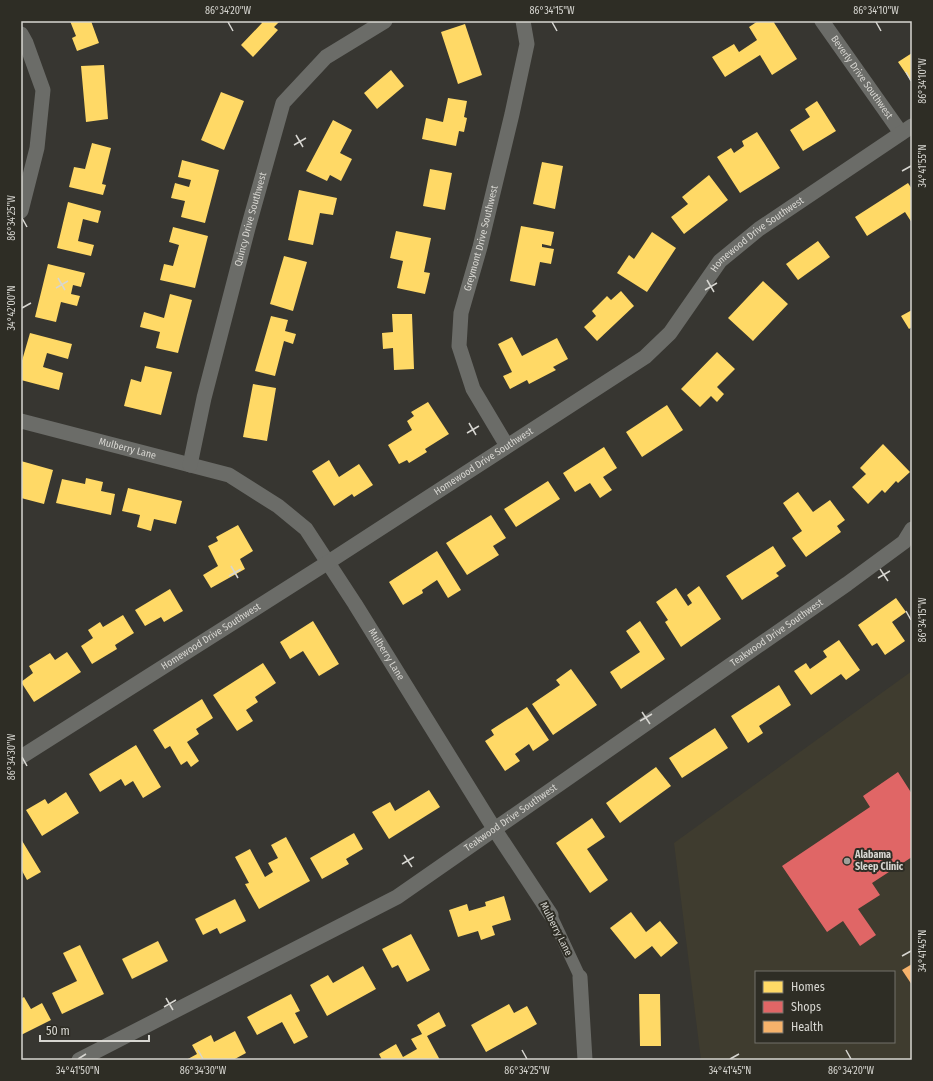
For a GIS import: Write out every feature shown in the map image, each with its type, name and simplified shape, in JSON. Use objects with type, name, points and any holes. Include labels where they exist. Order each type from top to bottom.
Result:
[{"type":"street","name":"Quincy Drive Southwest","points":[[190,465],[204,398],[248,228],[283,103],[326,57],[385,21]]},
{"type":"street","name":"Greymont Drive Southwest","points":[[507,446],[473,389],[459,346],[461,312],[482,239],[511,122],[527,44],[523,21]]},
{"type":"street","name":"Beverly Drive Southwest","points":[[822,21],[906,130]]},
{"type":"street","points":[[21,34],[26,43],[44,90],[37,148],[21,210]]},
{"type":"street","name":"Homewood Drive Southwest","points":[[21,757],[327,563],[645,357],[670,333],[720,261],[759,228],[906,130]]},
{"type":"street","name":"Mulberry Lane","points":[[21,421],[229,475],[278,506],[306,529],[327,563],[356,604],[495,830],[551,915],[580,977],[583,1059]]},
{"type":"street","name":"Teakwood Drive Southwest","points":[[79,1060],[397,897],[847,584],[904,542],[912,529]]},
{"type":"shaded area","points":[[912,671],[912,1060],[701,1060],[674,843]]},
{"type":"building: Homes","points":[[70,21],[91,21],[99,43],[77,51],[72,38],[76,36]]},
{"type":"building: Homes","points":[[260,21],[280,21],[274,27],[278,30],[253,57],[241,45],[262,23]]},
{"type":"building: Homes","points":[[758,21],[773,21],[797,59],[772,75],[760,55],[725,77],[712,57],[734,44],[739,52],[757,40],[749,27]]},
{"type":"building: Homes","points":[[465,24],[482,75],[458,84],[441,32]]},
{"type":"building: Homes","points":[[912,53],[912,80],[911,81],[898,62]]},
{"type":"building: Homes","points":[[104,65],[108,119],[86,122],[81,66]]},
{"type":"building: Homes","points":[[391,70],[404,86],[377,109],[364,93]]},
{"type":"building: Homes","points":[[221,92],[244,101],[224,150],[201,140]]},
{"type":"building: Homes","points":[[448,98],[467,101],[464,117],[467,118],[464,132],[459,131],[456,146],[422,139],[426,118],[443,122]]},
{"type":"building: Homes","points":[[817,101],[836,131],[803,151],[790,130],[810,117],[805,109]]},
{"type":"building: Homes","points":[[333,120],[352,130],[340,153],[352,159],[341,181],[330,175],[327,181],[306,171]]},
{"type":"building: Homes","points":[[757,132],[780,168],[740,193],[717,157],[731,148],[734,153],[744,146],[742,141]]},
{"type":"building: Homes","points":[[92,143],[111,148],[102,184],[106,185],[103,195],[69,187],[74,167],[85,169]]},
{"type":"building: Homes","points":[[182,160],[219,170],[205,223],[181,217],[185,201],[171,198],[175,183],[189,187],[191,180],[178,177]]},
{"type":"building: Homes","points":[[542,162],[563,166],[555,209],[533,204]]},
{"type":"building: Homes","points":[[430,169],[452,173],[445,210],[423,206]]},
{"type":"building: Homes","points":[[709,175],[728,200],[684,234],[671,217],[688,204],[682,197]]},
{"type":"building: Homes","points":[[908,183],[912,189],[912,223],[905,212],[867,236],[855,217]]},
{"type":"building: Homes","points":[[299,190],[337,198],[333,215],[320,213],[313,245],[288,240]]},
{"type":"building: Homes","points":[[68,202],[101,211],[98,223],[83,219],[78,241],[94,245],[91,256],[57,248]]},
{"type":"building: Homes","points":[[521,226],[554,232],[551,246],[542,244],[542,247],[554,249],[551,264],[540,262],[535,286],[510,281]]},
{"type":"building: Homes","points":[[173,227],[208,236],[195,288],[160,280],[164,264],[173,266],[179,245],[169,242]]},
{"type":"building: Homes","points":[[396,231],[431,238],[424,272],[430,273],[425,294],[397,288],[403,261],[390,258]]},
{"type":"building: Homes","points":[[652,232],[676,248],[647,292],[617,273],[629,255],[634,259]]},
{"type":"building: Homes","points":[[818,241],[830,257],[798,280],[786,264]]},
{"type":"building: Homes","points":[[284,256],[307,262],[293,311],[270,304]]},
{"type":"building: Homes","points":[[48,264],[85,273],[81,287],[73,285],[71,294],[80,296],[77,306],[61,302],[56,322],[35,317]]},
{"type":"building: Homes","points":[[763,281],[788,304],[753,341],[728,318]]},
{"type":"building: Homes","points":[[621,291],[634,306],[597,341],[584,327],[596,316],[592,311],[607,296],[611,300]]},
{"type":"building: Homes","points":[[170,294],[192,300],[178,353],[156,348],[160,332],[140,327],[144,312],[164,318]]},
{"type":"building: Homes","points":[[912,310],[912,327],[909,329],[901,316]]},
{"type":"building: Homes","points":[[392,314],[412,314],[414,369],[394,370],[393,348],[383,349],[382,333],[393,332]]},
{"type":"building: Homes","points":[[271,316],[288,320],[285,331],[296,334],[293,344],[284,341],[275,376],[255,371]]},
{"type":"building: Homes","points":[[30,333],[72,344],[68,359],[47,353],[43,367],[63,373],[59,390],[21,380],[21,364]]},
{"type":"building: Homes","points":[[512,337],[522,356],[557,338],[568,359],[553,367],[556,370],[529,384],[527,380],[510,389],[503,376],[512,372],[498,344]]},
{"type":"building: Homes","points":[[717,352],[735,369],[717,387],[724,394],[717,402],[711,396],[700,407],[681,389]]},
{"type":"building: Homes","points":[[145,366],[172,372],[161,415],[124,406],[131,379],[141,382]]},
{"type":"building: Homes","points":[[253,384],[276,388],[267,441],[243,437]]},
{"type":"building: Homes","points":[[428,402],[449,434],[425,449],[427,452],[409,463],[407,460],[399,464],[388,445],[412,430],[407,421],[414,416],[411,412]]},
{"type":"building: Homes","points":[[667,405],[683,430],[642,457],[626,432]]},
{"type":"building: Homes","points":[[883,444],[910,472],[898,483],[896,481],[885,493],[882,490],[868,504],[852,487],[866,474],[860,468]]},
{"type":"building: Homes","points":[[604,447],[617,468],[603,477],[612,490],[600,498],[590,483],[575,492],[563,473]]},
{"type":"building: Homes","points":[[329,460],[339,477],[359,464],[373,485],[354,497],[352,494],[334,506],[312,471]]},
{"type":"building: Homes","points":[[21,461],[53,470],[44,504],[21,498]]},
{"type":"building: Homes","points":[[86,478],[103,482],[101,491],[115,494],[111,515],[56,503],[62,479],[85,484]]},
{"type":"building: Homes","points":[[548,481],[560,499],[516,527],[504,509]]},
{"type":"building: Homes","points":[[128,488],[182,501],[176,524],[154,519],[151,531],[137,527],[140,515],[122,511]]},
{"type":"building: Homes","points":[[798,492],[813,512],[830,500],[845,520],[837,526],[841,532],[806,557],[792,538],[802,531],[783,503]]},
{"type":"building: Homes","points":[[491,515],[506,538],[493,546],[499,555],[467,575],[446,543]]},
{"type":"building: Homes","points":[[238,525],[253,551],[240,559],[245,569],[211,588],[203,575],[218,566],[208,546],[218,541],[216,537]]},
{"type":"building: Homes","points":[[773,546],[786,566],[776,573],[779,576],[742,600],[726,576]]},
{"type":"building: Homes","points":[[437,551],[461,590],[448,598],[437,580],[422,590],[423,593],[403,605],[389,582]]},
{"type":"building: Homes","points":[[699,586],[721,619],[681,647],[665,622],[668,620],[656,602],[676,588],[688,606],[692,603],[687,595]]},
{"type":"building: Homes","points":[[170,589],[183,611],[164,622],[161,617],[145,626],[135,610]]},
{"type":"building: Homes","points":[[896,598],[906,612],[892,622],[905,641],[885,655],[877,643],[872,646],[858,625]]},
{"type":"building: Homes","points":[[123,615],[134,633],[115,645],[117,649],[92,664],[81,646],[93,638],[88,630],[100,622],[103,627]]},
{"type":"building: Homes","points":[[313,621],[339,664],[319,676],[303,651],[290,659],[280,642]]},
{"type":"building: Homes","points":[[640,621],[665,659],[621,689],[610,672],[640,652],[626,631]]},
{"type":"building: Homes","points":[[839,640],[860,670],[846,680],[841,674],[811,695],[794,671],[806,663],[810,669],[827,657],[823,651]]},
{"type":"building: Homes","points":[[67,652],[81,672],[34,702],[21,682],[33,673],[29,666],[50,653],[55,660]]},
{"type":"building: Homes","points":[[263,663],[276,683],[255,697],[258,702],[246,710],[253,721],[237,731],[213,695]]},
{"type":"building: Homes","points":[[571,669],[597,705],[553,735],[532,704],[560,685],[556,680]]},
{"type":"building: Homes","points":[[779,685],[791,705],[759,726],[763,733],[748,743],[731,716]]},
{"type":"building: Homes","points":[[202,699],[213,718],[196,729],[199,734],[187,742],[199,761],[191,767],[187,761],[181,765],[170,746],[165,749],[153,730]]},
{"type":"building: Homes","points":[[527,707],[549,740],[533,751],[529,744],[515,754],[520,761],[505,771],[485,741],[494,735],[491,730]]},
{"type":"building: Homes","points":[[715,728],[728,748],[682,778],[669,758]]},
{"type":"building: Homes","points":[[136,745],[161,787],[143,798],[133,781],[125,786],[121,779],[100,792],[89,774]]},
{"type":"building: Homes","points":[[656,767],[671,786],[620,823],[606,803]]},
{"type":"building: Homes","points":[[429,790],[440,807],[389,839],[372,812],[390,802],[395,811]]},
{"type":"building: Homes","points":[[66,792],[79,813],[42,836],[26,810],[45,799],[48,804]]},
{"type":"building: Homes","points":[[592,818],[605,837],[587,849],[608,880],[590,893],[556,843]]},
{"type":"building: Homes","points":[[354,833],[363,849],[346,859],[349,864],[322,879],[310,858]]},
{"type":"building: Homes","points":[[286,837],[310,881],[259,909],[245,884],[249,883],[235,857],[250,849],[265,877],[273,872],[268,863],[278,858],[271,845]]},
{"type":"building: Homes","points":[[21,839],[41,872],[27,880],[21,869]]},
{"type":"building: Homes","points":[[504,896],[511,920],[492,926],[495,935],[481,940],[478,931],[458,937],[449,910],[467,904],[469,911],[486,906],[485,902]]},
{"type":"building: Homes","points":[[235,899],[246,921],[220,934],[217,928],[203,935],[195,919]]},
{"type":"building: Homes","points":[[631,912],[646,932],[660,921],[678,943],[661,957],[652,946],[635,959],[610,928]]},
{"type":"building: Homes","points":[[411,934],[430,970],[407,982],[398,965],[392,968],[382,949]]},
{"type":"building: Homes","points":[[158,941],[168,961],[132,979],[122,959]]},
{"type":"building: Homes","points":[[80,945],[104,994],[62,1014],[52,993],[77,981],[63,953]]},
{"type":"building: Homes","points":[[363,966],[376,989],[327,1016],[310,985],[328,975],[333,983]]},
{"type":"building: Homes","points":[[291,994],[300,1011],[295,1013],[308,1037],[294,1044],[282,1022],[257,1035],[247,1017]]},
{"type":"building: Homes","points":[[639,994],[660,994],[661,1046],[640,1046]]},
{"type":"building: Homes","points":[[24,997],[31,1009],[42,1003],[51,1020],[21,1035],[21,999]]},
{"type":"building: Homes","points":[[509,1004],[514,1013],[527,1006],[537,1024],[486,1052],[471,1025]]},
{"type":"building: Homes","points":[[439,1012],[446,1026],[427,1036],[440,1060],[382,1060],[379,1054],[396,1044],[403,1057],[417,1049],[411,1039],[422,1034],[417,1025]]},
{"type":"building: Homes","points":[[235,1031],[246,1053],[233,1060],[186,1060],[197,1054],[192,1045],[211,1035],[214,1042]]},
{"type":"building: Shops","name":"Alabama Sleep Clinic","points":[[898,772],[912,794],[912,857],[872,883],[880,895],[858,909],[876,935],[860,946],[843,921],[827,932],[782,866],[870,807],[863,796]]},
{"type":"building: Health","points":[[912,964],[912,985],[902,970]]},
{"type":"place","name":"Alabama Sleep Clinic","points":[[847,861]]}]
